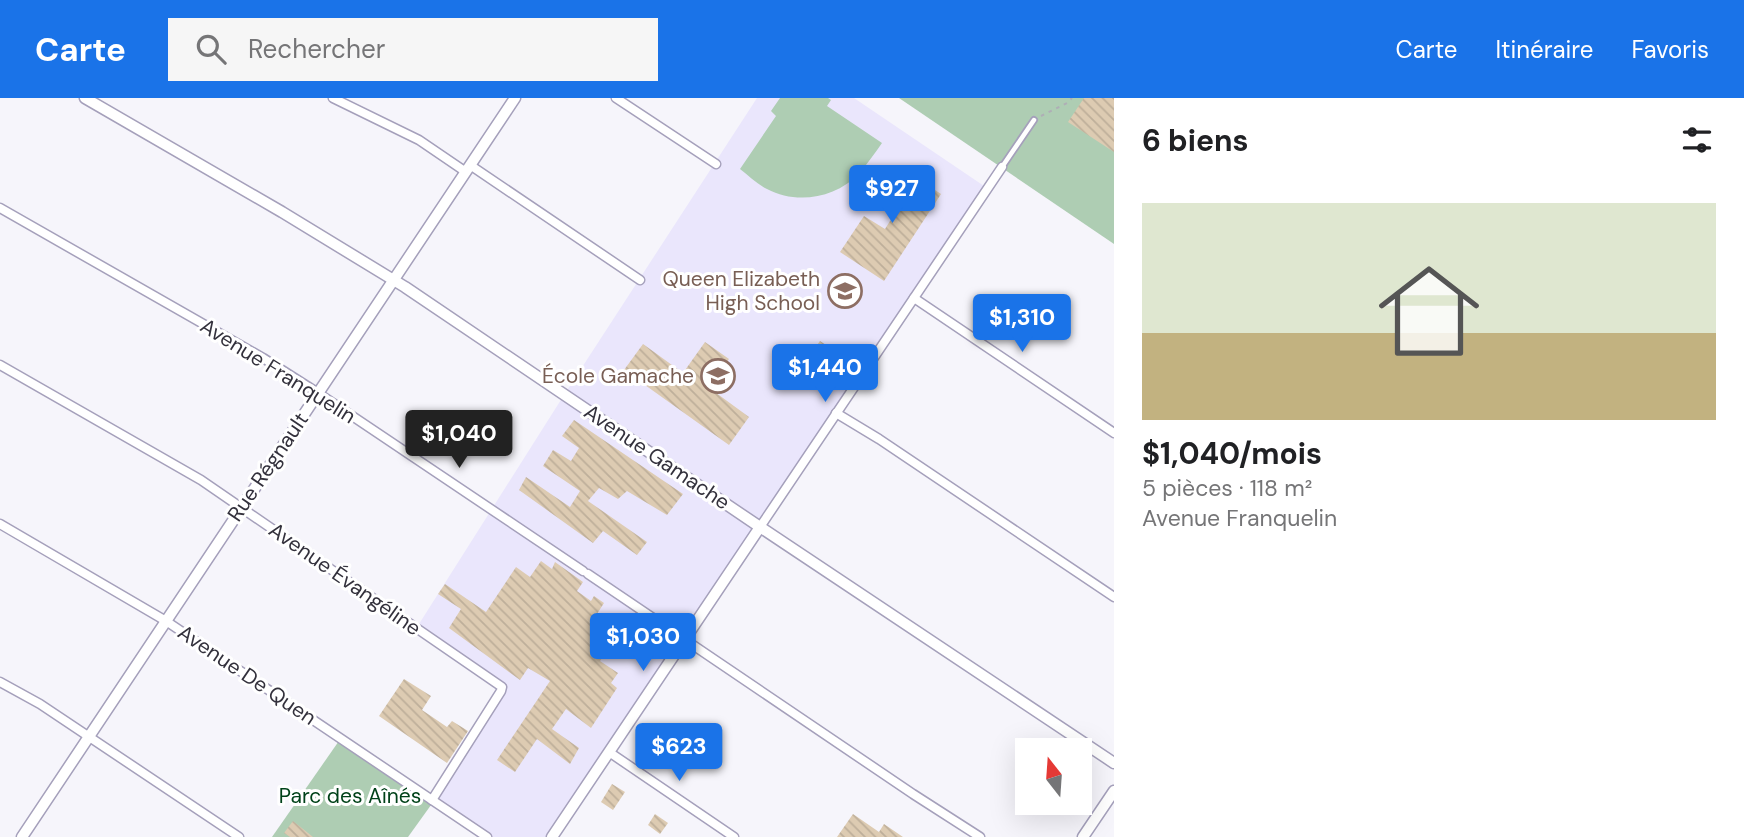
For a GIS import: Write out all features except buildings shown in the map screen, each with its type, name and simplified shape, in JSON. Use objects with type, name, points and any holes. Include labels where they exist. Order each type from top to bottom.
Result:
[{"type":"street","name":"Avenue Gamache","points":[[85,98],[393,280],[1114,763]]},
{"type":"street","points":[[333,98],[419,140],[468,169],[640,280]]},
{"type":"street","name":"Rue Régnault","points":[[22,837],[515,98]]},
{"type":"street","points":[[616,98],[716,164]]},
{"type":"street","points":[[552,837],[1002,167]]},
{"type":"street","name":"Avenue Franquelin","points":[[0,208],[263,358],[318,393],[980,837]]},
{"type":"street","points":[[914,298],[1114,433]]},
{"type":"street","name":"Avenue Évangéline","points":[[0,365],[201,480],[502,687],[432,800]]},
{"type":"street","points":[[836,413],[1114,597]]},
{"type":"street","name":"Avenue De Quen","points":[[0,524],[166,621],[487,837]]},
{"type":"street","points":[[0,682],[40,704],[239,837]]},
{"type":"street","points":[[609,752],[734,837]]},
{"type":"street","points":[[1083,837],[1114,791]]},
{"type":"lane","points":[[1002,167],[1034,120]]},
{"type":"path","points":[[1034,120],[1072,98]]},
{"type":"shaded area","points":[[757,98],[854,98],[987,188],[552,837],[487,837],[432,800],[502,687],[419,624]]},
{"type":"green space","points":[[780,98],[828,98],[831,100],[827,106],[882,143],[859,174],[839,189],[827,194],[791,197],[767,189],[740,169],[776,116],[771,111]]},
{"type":"green space","points":[[899,98],[1114,98],[1114,244]]},
{"type":"green space","name":"Parc des Aînés","points":[[341,738],[431,805],[408,837],[272,837]]},
{"type":"place","name":"Queen Elizabeth High School","points":[[845,291]]},
{"type":"place","name":"École Gamache","points":[[718,376]]}]
